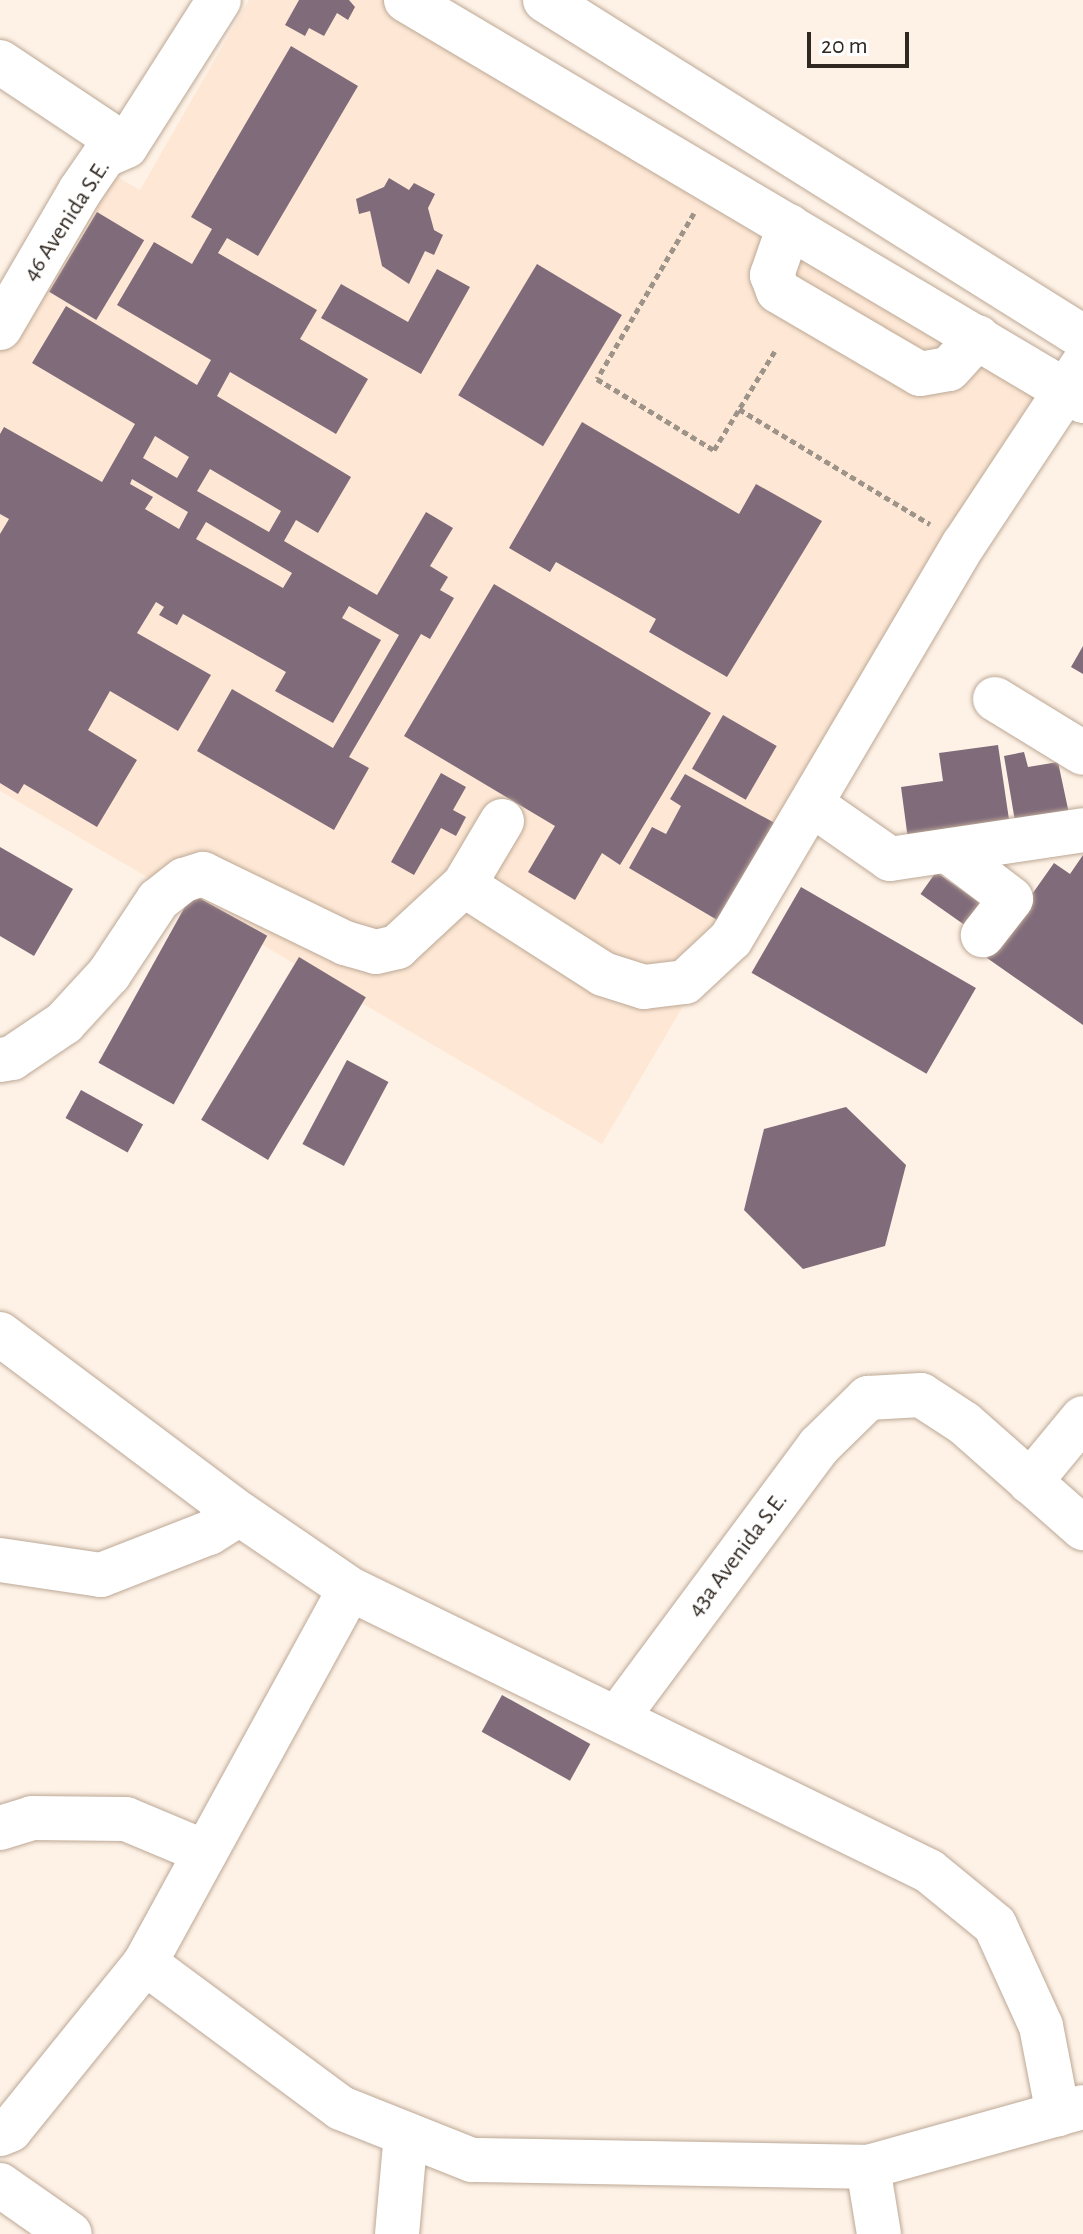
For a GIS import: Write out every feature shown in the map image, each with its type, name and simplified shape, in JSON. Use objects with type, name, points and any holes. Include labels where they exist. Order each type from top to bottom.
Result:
[{"type":"street","name":"46 Avenida S.E.","points":[[0,328],[104,156],[126,146],[219,0]]},
{"type":"street","points":[[406,0],[978,337],[1077,385],[964,544],[731,939],[685,982],[644,987],[603,974],[464,885]]},
{"type":"street","points":[[545,0],[1083,337]]},
{"type":"street","points":[[555,88],[593,30]]},
{"type":"street","points":[[0,62],[126,146]]},
{"type":"street","points":[[789,226],[772,275],[778,291],[791,299],[920,374],[949,369],[978,337]]},
{"type":"street","points":[[995,699],[1083,753]]},
{"type":"street","points":[[811,804],[890,859],[1070,832]]},
{"type":"street","points":[[0,1060],[12,1058],[64,1023],[109,974],[158,900],[184,880],[203,874],[345,943],[376,952],[397,947],[464,885],[502,821]]},
{"type":"street","points":[[983,935],[1070,832]]},
{"type":"street","points":[[948,851],[1011,899]]},
{"type":"street","points":[[0,1334],[240,1514],[350,1589],[929,1871],[995,1925],[1041,2026],[1070,2110],[868,2167],[472,2160],[341,2108],[145,1963]]},
{"type":"street","name":"43a Avenida S.E.","points":[[617,1718],[819,1446],[868,1398],[921,1395],[964,1423],[1030,1482]]},
{"type":"street","points":[[1083,1418],[1030,1482],[1083,1528]]},
{"type":"street","points":[[0,1560],[101,1575],[209,1533],[240,1514]]},
{"type":"street","points":[[0,2134],[10,2130],[145,1963],[350,1589]]},
{"type":"street","points":[[0,1828],[32,1818],[126,1819],[205,1852]]},
{"type":"street","points":[[397,2234],[406,2134]]},
{"type":"street","points":[[868,2167],[879,2234]]},
{"type":"street","points":[[0,2185],[70,2234]]},
{"type":"path","points":[[713,181],[597,379],[714,450],[775,351]]},
{"type":"path","points":[[739,409],[964,544]]},
{"type":"shaded area","points":[[249,0],[433,0],[1055,373],[602,1144],[0,791],[0,337],[100,167],[140,190]]},
{"type":"building","points":[[299,0],[349,0],[355,7],[348,20],[337,13],[324,36],[309,28],[305,36],[285,25]]},
{"type":"building","points":[[291,46],[358,86],[258,256],[227,238],[218,253],[317,310],[300,339],[368,379],[336,434],[230,372],[217,396],[351,477],[318,533],[296,520],[284,541],[377,595],[426,512],[453,528],[430,566],[448,577],[440,590],[454,598],[430,639],[421,634],[349,757],[369,768],[334,830],[197,751],[232,689],[333,748],[399,635],[349,606],[342,618],[381,640],[333,723],[275,691],[286,672],[183,614],[177,625],[159,615],[164,607],[156,602],[137,633],[211,675],[178,731],[110,691],[88,730],[137,760],[97,827],[24,784],[18,794],[0,783],[0,534],[9,519],[0,514],[0,434],[4,427],[102,482],[135,424],[32,363],[66,306],[197,385],[211,360],[117,305],[154,242],[192,264],[212,229],[191,217]],"holes":[[[155,436],[189,457],[177,478],[143,458]],[[210,469],[281,511],[269,532],[197,491]],[[132,479],[188,512],[179,529],[145,509],[153,497],[130,484]],[[206,522],[292,573],[283,588],[196,539]]]},
{"type":"building","points":[[389,178],[409,190],[414,183],[435,194],[428,208],[434,230],[443,235],[434,255],[425,251],[409,284],[382,266],[370,211],[359,214],[356,199],[384,187]]},
{"type":"building","points":[[97,212],[144,240],[96,320],[49,292]]},
{"type":"building","points":[[537,264],[622,315],[543,446],[458,395]]},
{"type":"building","points":[[437,269],[470,287],[421,374],[321,318],[341,284],[408,322]]},
{"type":"building","points":[[582,422],[739,514],[756,484],[822,521],[727,677],[649,632],[656,619],[556,562],[550,572],[509,548]]},
{"type":"building","points":[[494,584],[711,713],[620,865],[602,853],[575,900],[528,872],[555,826],[404,736]]},
{"type":"building","points":[[1083,646],[1083,674],[1071,667]]},
{"type":"building","points":[[723,715],[777,746],[746,800],[692,769]]},
{"type":"building","points":[[998,745],[1011,833],[909,847],[901,787],[943,781],[939,753]]},
{"type":"building","points":[[1024,752],[1028,767],[1058,762],[1071,823],[1017,833],[1004,756]]},
{"type":"building","points":[[441,773],[466,787],[453,810],[466,817],[456,836],[441,828],[414,875],[391,862]]},
{"type":"building","points":[[685,774],[782,827],[724,924],[629,868],[652,827],[666,834],[681,806],[670,799]]},
{"type":"building","points":[[0,847],[73,889],[34,956],[0,936]]},
{"type":"building","points":[[1083,855],[1083,1025],[987,958],[1054,863],[1070,874]]},
{"type":"building","points":[[936,872],[988,908],[972,930],[921,894]]},
{"type":"building","points":[[801,887],[976,988],[926,1074],[752,973]]},
{"type":"building","points":[[192,894],[267,936],[174,1104],[98,1063]]},
{"type":"building","points":[[299,957],[366,997],[268,1160],[201,1120]]},
{"type":"building","points":[[347,1060],[388,1082],[344,1166],[302,1144]]},
{"type":"building","points":[[81,1090],[143,1124],[128,1152],[65,1118]]},
{"type":"building","points":[[846,1107],[906,1165],[885,1246],[803,1269],[744,1210],[764,1129]]},
{"type":"building","points":[[502,1695],[590,1744],[570,1781],[482,1732]]}]
